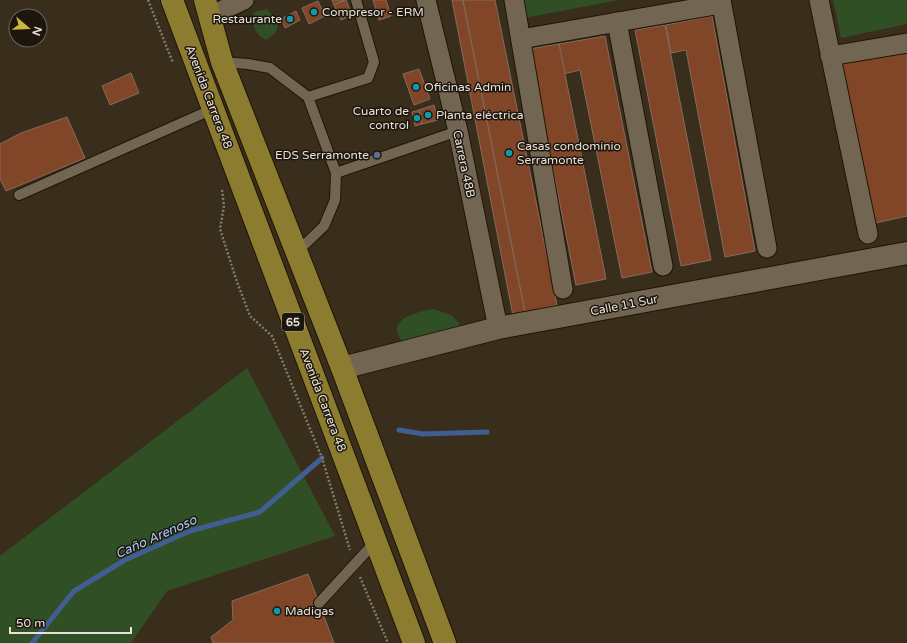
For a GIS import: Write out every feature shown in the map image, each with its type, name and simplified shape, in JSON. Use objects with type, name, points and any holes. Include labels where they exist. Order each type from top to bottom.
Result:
[{"type":"main road","name":"Avenida Carrera 48","points":[[172,0],[414,643]]},
{"type":"main road","name":"Avenida Carrera 48","points":[[208,8],[222,62],[342,368],[445,643]]},
{"type":"street","points":[[208,8],[244,0]]},
{"type":"street","name":"Carrera 48B","points":[[426,0],[458,131],[498,328]]},
{"type":"street","points":[[514,0],[563,289]]},
{"type":"street","points":[[819,0],[868,234]]},
{"type":"street","points":[[521,39],[721,2],[767,248]]},
{"type":"street","points":[[617,22],[663,266]]},
{"type":"street","points":[[830,56],[907,43]]},
{"type":"street","name":"Calle 11 Sur","points":[[342,368],[498,328],[907,253]]},
{"type":"lane","points":[[308,97],[368,78],[374,62],[356,0]]},
{"type":"lane","points":[[222,62],[248,64],[270,68],[308,97],[336,173],[335,200],[324,226],[297,252]]},
{"type":"lane","points":[[19,195],[213,109]]},
{"type":"lane","points":[[336,173],[458,131]]},
{"type":"lane","points":[[319,603],[376,541]]},
{"type":"path","points":[[148,0],[175,66]]},
{"type":"path","points":[[222,186],[224,206],[220,229],[236,282],[250,316],[272,336],[322,458],[354,564],[388,643]]},
{"type":"green space","points":[[520,0],[619,0],[524,18]]},
{"type":"green space","points":[[833,0],[907,0],[907,24],[841,38]]},
{"type":"green space","points":[[267,9],[276,22],[277,29],[272,36],[266,40],[256,32],[253,24],[253,16],[254,12]]},
{"type":"green space","points":[[434,309],[451,315],[460,324],[457,334],[402,341],[397,327],[400,322],[413,314]]},
{"type":"green space","points":[[247,368],[335,536],[167,591],[131,643],[0,643],[0,556]]},
{"type":"building","points":[[332,0],[344,0],[334,5]]},
{"type":"building","points":[[346,0],[352,15],[341,20],[334,5]]},
{"type":"building","points":[[373,0],[386,0],[391,16],[379,20]]},
{"type":"building","name":"Casas condominio Serramonte","points":[[452,0],[463,0],[525,312],[513,316]]},
{"type":"building","name":"Casas condominio Serramonte","points":[[463,0],[495,0],[557,305],[525,312]]},
{"type":"building","name":"Compresor - ERM","points":[[318,1],[325,16],[309,24],[302,8]]},
{"type":"building","name":"Restaurante","points":[[296,11],[300,20],[285,28],[281,19]]},
{"type":"building","points":[[712,16],[755,251],[725,257],[686,50],[671,53],[666,25]]},
{"type":"building","name":"Casas condominio Serramonte","points":[[665,25],[711,260],[681,266],[635,30]]},
{"type":"building","name":"Casas condominio Serramonte","points":[[605,36],[652,272],[622,278],[580,70],[564,74],[559,44]]},
{"type":"building","name":"Casas condominio Serramonte","points":[[559,44],[606,279],[576,285],[529,49]]},
{"type":"building","points":[[907,50],[907,216],[871,224],[836,62]]},
{"type":"building","name":"Oficinas Admin","points":[[419,69],[430,99],[414,105],[403,74]]},
{"type":"building","points":[[131,73],[139,93],[110,105],[102,86]]},
{"type":"building","name":"Planta eléctrica","points":[[434,105],[438,120],[422,124],[419,110]]},
{"type":"building","name":"Cuarto de control","points":[[419,110],[422,124],[415,126],[412,112]]},
{"type":"building","points":[[67,117],[85,158],[6,191],[0,179],[0,144],[21,133]]},
{"type":"building","name":"Madigas","points":[[308,574],[334,643],[213,643],[211,637],[233,620],[232,601]]},
{"type":"waterway","name":"Caño Arenoso","points":[[399,430],[423,434],[487,432]]},
{"type":"waterway","name":"Caño Arenoso","points":[[32,643],[74,591],[125,560],[190,531],[260,512],[322,458]]},
{"type":"place","name":"Compresor - ERM","points":[[314,12]]},
{"type":"place","name":"Restaurante","points":[[290,19]]},
{"type":"place","name":"Oficinas Admin","points":[[416,87]]},
{"type":"place","name":"Planta eléctrica","points":[[428,115]]},
{"type":"place","name":"Cuarto de control","points":[[417,118]]},
{"type":"place","name":"Casas condominio Serramonte","points":[[509,153]]},
{"type":"place","name":"EDS Serramonte","points":[[377,155]]},
{"type":"place","name":"Madigas","points":[[277,611]]}]
